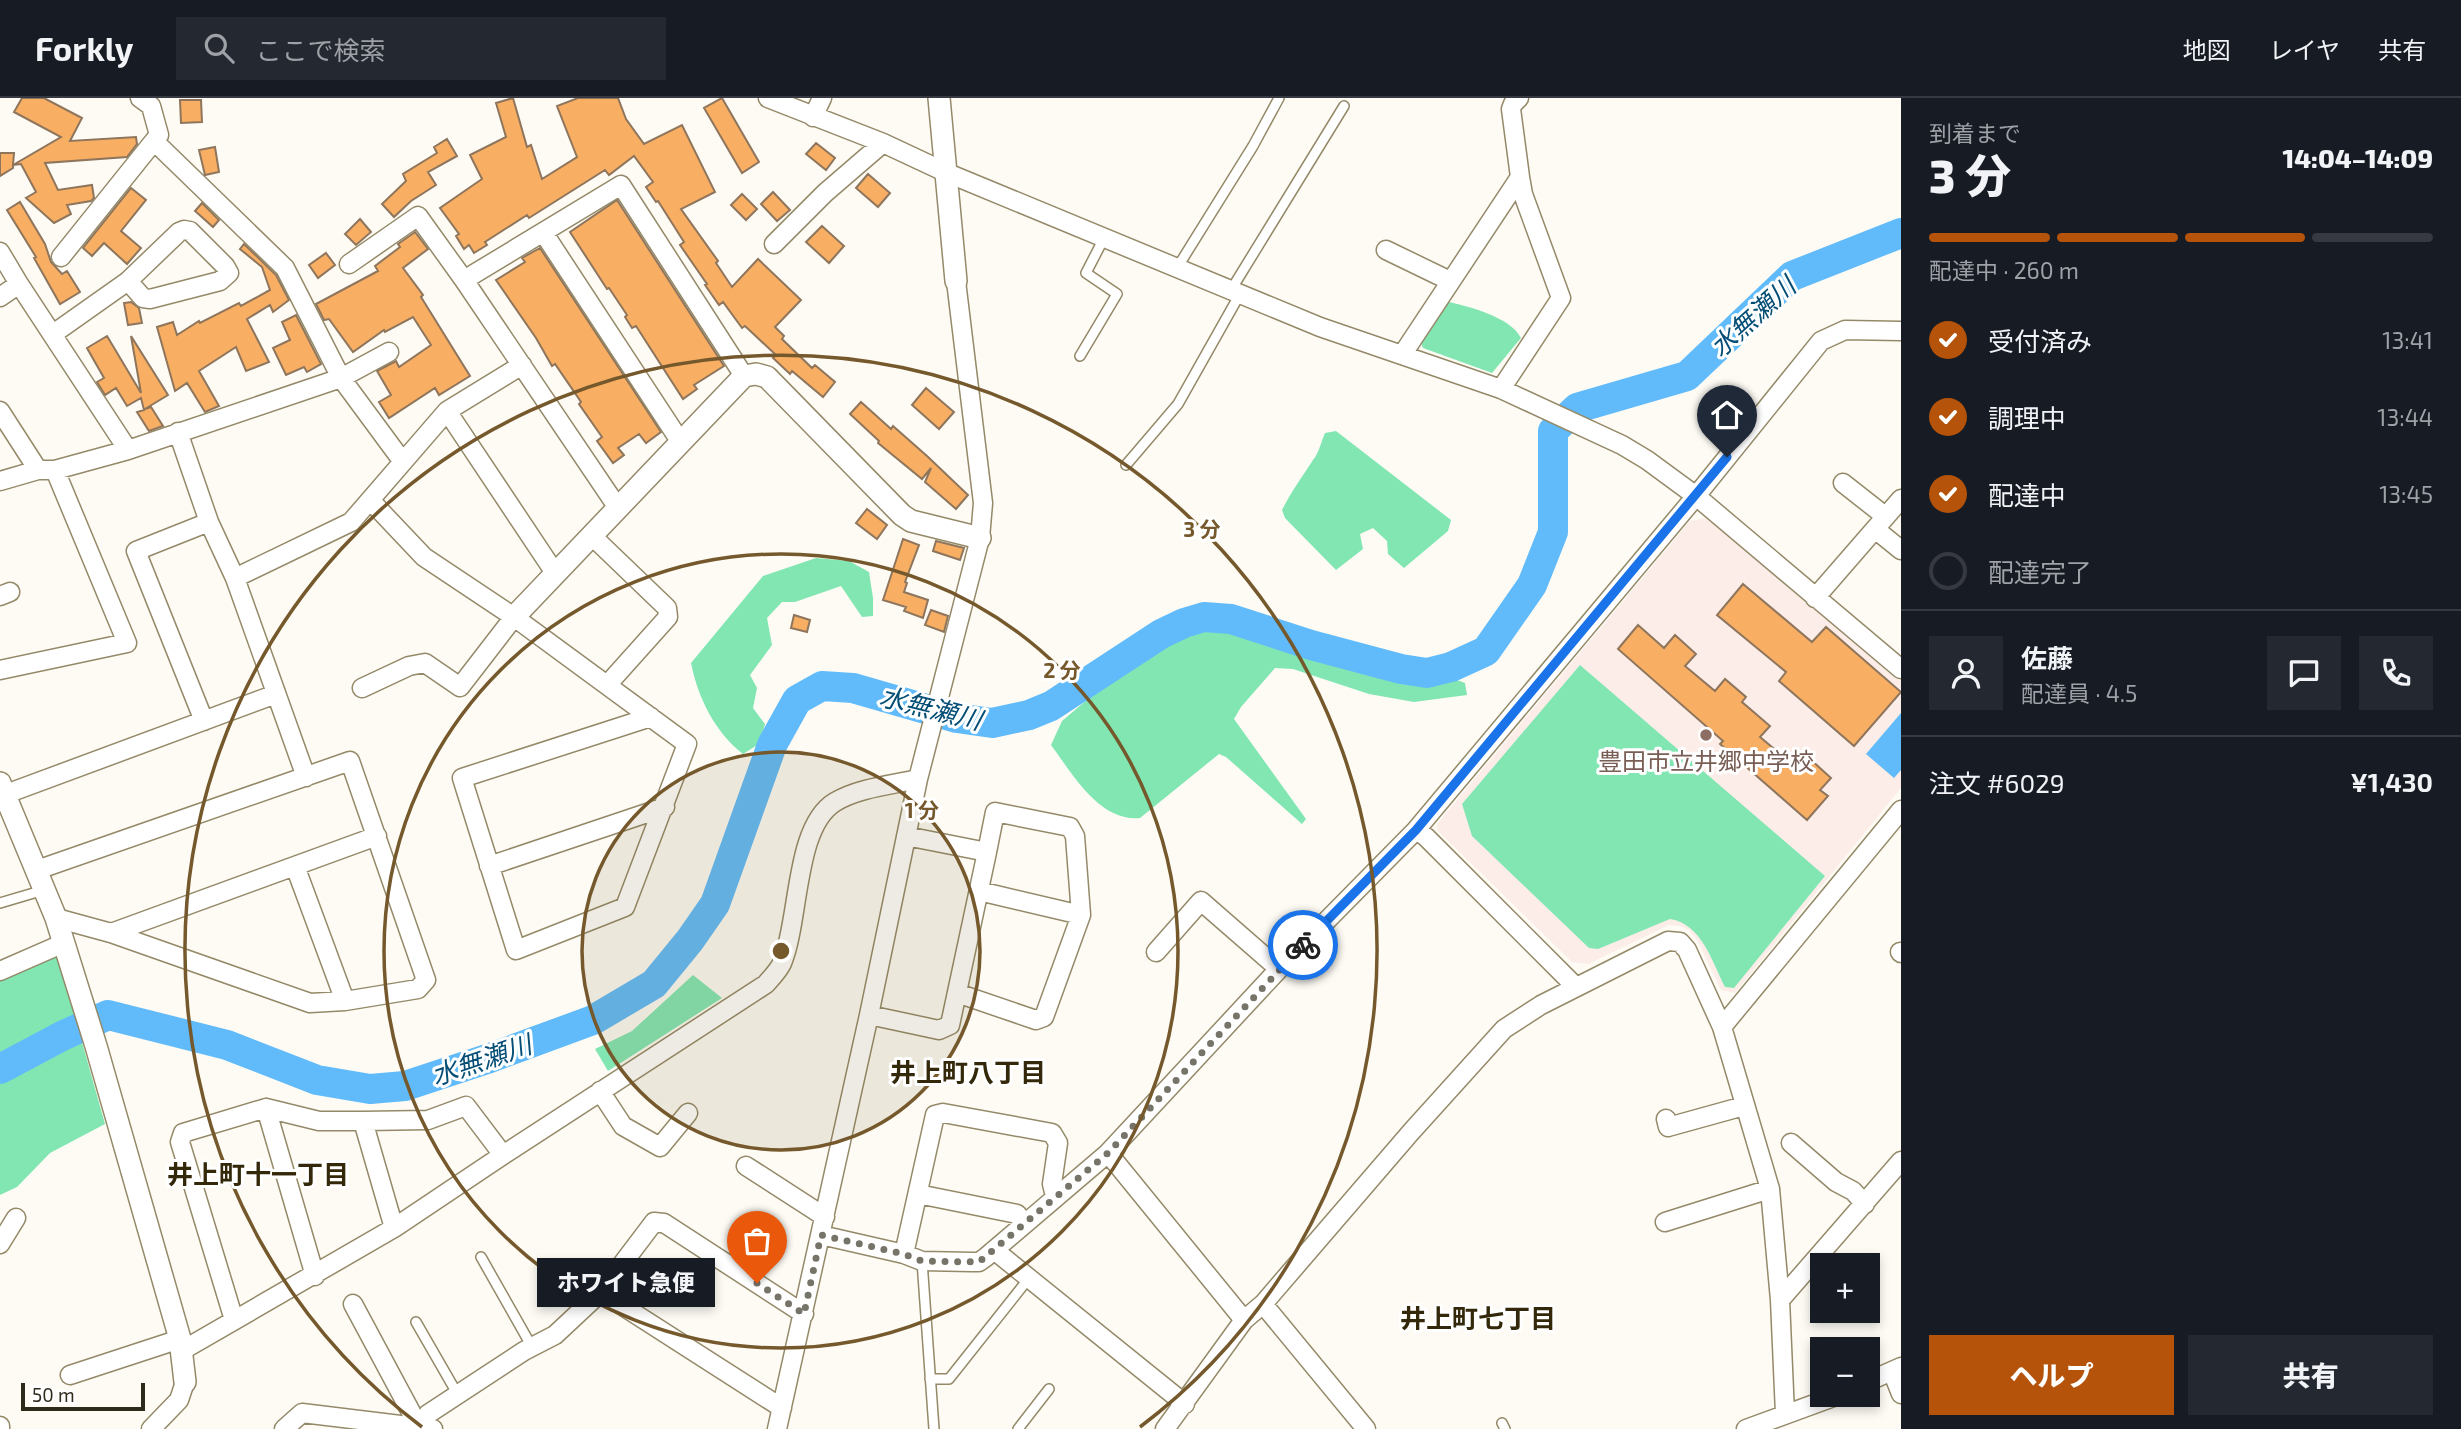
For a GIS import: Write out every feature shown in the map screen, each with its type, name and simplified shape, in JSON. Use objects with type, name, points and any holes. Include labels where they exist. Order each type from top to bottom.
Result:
[{"type":"street","points":[[61,257],[159,135],[151,106],[140,98]]},
{"type":"street","points":[[768,98],[1321,327],[1502,389],[1622,445],[1696,496],[1901,669]]},
{"type":"street","points":[[813,117],[822,98]]},
{"type":"street","points":[[777,1429],[869,1015],[918,779],[980,538],[983,503],[956,281],[939,98]]},
{"type":"street","points":[[1502,389],[1561,298],[1524,194],[1511,109],[1513,100]]},
{"type":"street","points":[[154,141],[285,268],[341,377],[403,462]]},
{"type":"street","points":[[774,244],[825,193],[883,144]]},
{"type":"street","points":[[1402,355],[1520,177]]},
{"type":"street","points":[[464,280],[621,185],[744,376]]},
{"type":"street","points":[[349,264],[418,216],[618,508]]},
{"type":"street","points":[[53,334],[128,281],[178,232],[190,231],[229,273],[220,281],[150,299],[143,298],[128,281]]},
{"type":"street","points":[[543,232],[680,441]]},
{"type":"street","points":[[1386,250],[1450,281]]},
{"type":"street","points":[[0,253],[128,450]]},
{"type":"street","points":[[0,297],[19,284]]},
{"type":"street","points":[[746,1166],[823,1226],[922,1261],[979,1262],[1108,1153],[1279,969],[1416,830],[1696,496],[1821,341],[1845,330],[1901,331]]},
{"type":"street","points":[[0,481],[128,450],[341,377],[388,352]]},
{"type":"street","points":[[234,578],[351,522],[447,411],[522,365]]},
{"type":"street","points":[[362,688],[409,666],[425,663],[460,687],[514,617],[744,376],[755,374],[767,377],[902,515],[911,521],[980,538]]},
{"type":"street","points":[[0,411],[46,470],[127,643],[0,670]]},
{"type":"street","points":[[447,411],[555,573]]},
{"type":"street","points":[[178,432],[209,522],[234,578],[306,777]]},
{"type":"street","points":[[1843,483],[1880,522],[1901,550]]},
{"type":"street","points":[[1815,598],[1901,499]]},
{"type":"street","points":[[370,500],[424,557],[514,617],[608,684],[687,744],[625,907],[516,950],[462,778],[651,717]]},
{"type":"street","points":[[204,721],[136,551],[209,522]]},
{"type":"street","points":[[591,536],[667,608],[668,617],[608,684]]},
{"type":"street","points":[[151,1429],[179,1400],[184,1382],[181,1344],[96,1046],[56,918],[3,789],[276,694]]},
{"type":"street","points":[[41,880],[350,761],[426,979],[418,989],[345,1001],[310,1003],[111,933],[56,918]]},
{"type":"street","points":[[70,1375],[181,1344],[234,1320],[315,1276],[394,1228],[766,984],[781,966],[789,941],[805,853],[813,825],[833,803],[862,792],[918,779]]},
{"type":"street","points":[[489,866],[665,807]]},
{"type":"street","points":[[1722,1027],[1901,810]]},
{"type":"street","points":[[869,1015],[939,1030],[950,1025],[995,812],[1070,827],[1075,835],[1081,915],[1044,1017],[1036,1020],[957,993]]},
{"type":"street","points":[[1416,830],[1576,987]]},
{"type":"street","points":[[111,933],[377,836]]},
{"type":"street","points":[[906,836],[987,852]]},
{"type":"street","points":[[295,866],[345,1001]]},
{"type":"street","points":[[979,891],[1081,915]]},
{"type":"street","points":[[1156,952],[1200,901],[1279,969]]},
{"type":"street","points":[[1165,1429],[1244,1320],[1263,1304],[1504,1029],[1525,1014],[1668,941],[1680,942],[1687,950],[1722,1027],[1770,1189],[1780,1300],[1785,1414]]},
{"type":"street","points":[[0,971],[64,943]]},
{"type":"street","points":[[600,1091],[623,1126],[660,1147],[688,1113]]},
{"type":"street","points":[[234,1320],[180,1142],[183,1133],[266,1108],[319,1121],[363,1121],[428,1120],[466,1106],[503,1155]]},
{"type":"street","points":[[1666,1119],[1668,1127],[1744,1106]]},
{"type":"street","points":[[266,1108],[315,1276]]},
{"type":"street","points":[[904,1254],[934,1115],[943,1113],[1052,1133],[1058,1143],[1052,1184],[1055,1196]]},
{"type":"street","points":[[363,1121],[394,1228]]},
{"type":"street","points":[[1791,1143],[1865,1203]]},
{"type":"street","points":[[1108,1153],[1244,1320]]},
{"type":"street","points":[[1780,1300],[1901,1161]]},
{"type":"street","points":[[1665,1222],[1770,1189]]},
{"type":"street","points":[[918,1194],[1017,1214],[1024,1223]]},
{"type":"street","points":[[0,1244],[16,1217]]},
{"type":"street","points":[[426,1428],[428,1414],[555,1335],[601,1292],[654,1222],[664,1223],[804,1314]]},
{"type":"street","points":[[994,1250],[1185,1404]]},
{"type":"street","points":[[601,1292],[782,1408]]},
{"type":"street","points":[[353,1304],[426,1428]]},
{"type":"street","points":[[1263,1304],[1366,1429]]},
{"type":"street","points":[[1880,1376],[1896,1369],[1901,1394]]},
{"type":"street","points":[[1755,1427],[1810,1405]]},
{"type":"street","points":[[297,1425],[302,1413],[426,1428]]},
{"type":"lane","points":[[1177,268],[1253,146],[1279,98]]},
{"type":"lane","points":[[1126,465],[1178,404],[1235,292],[1344,106]]},
{"type":"lane","points":[[1080,356],[1117,294],[1086,273],[1104,238]]},
{"type":"lane","points":[[0,903],[41,880]]},
{"type":"lane","points":[[481,1257],[532,1347]]},
{"type":"lane","points":[[922,1261],[934,1429]]},
{"type":"lane","points":[[930,1379],[949,1379],[1029,1278]]},
{"type":"lane","points":[[416,1322],[458,1395]]},
{"type":"lane","points":[[1017,1429],[1049,1389]]},
{"type":"shaded area","name":"豊田市立井郷中学校","points":[[1706,518],[1901,681],[1901,788],[1735,993],[1721,990],[1697,940],[1689,930],[1680,926],[1669,925],[1588,964],[1572,962],[1437,830],[1437,824],[1690,521]]},
{"type":"green space","points":[[1445,301],[1498,318],[1521,338],[1492,373],[1423,348],[1419,339]]},
{"type":"green space","points":[[1336,431],[1451,520],[1448,531],[1404,568],[1388,554],[1387,541],[1373,528],[1360,534],[1363,549],[1336,570],[1285,518],[1282,510],[1317,454],[1325,433]]},
{"type":"green space","points":[[816,558],[849,561],[869,572],[873,616],[862,617],[841,586],[795,602],[782,602],[767,618],[772,645],[750,675],[757,688],[753,708],[765,724],[759,744],[743,754],[724,735],[709,713],[698,689],[691,663],[763,576]]},
{"type":"green space","points":[[1195,625],[1228,625],[1401,675],[1449,677],[1465,683],[1467,695],[1414,702],[1369,694],[1293,669],[1275,668],[1234,719],[1306,819],[1302,824],[1226,757],[1219,754],[1140,818],[1125,817],[1112,812],[1088,793],[1051,745],[1062,721],[1108,682]]},
{"type":"green space","points":[[1580,665],[1825,876],[1734,988],[1725,987],[1705,946],[1690,928],[1681,922],[1670,919],[1598,949],[1589,948],[1472,836],[1462,804]]},
{"type":"green space","points":[[57,953],[105,1124],[50,1153],[17,1187],[0,1195],[0,977]]},
{"type":"green space","points":[[693,975],[722,998],[608,1071],[595,1049],[632,1031]]},
{"type":"water","points":[[1901,713],[1901,770],[1894,778],[1866,754]]},
{"type":"building","points":[[22,98],[44,98],[82,118],[70,141],[136,137],[137,144],[127,157],[45,163],[58,190],[92,185],[94,198],[91,201],[67,205],[71,214],[54,223],[26,198],[36,192],[21,164],[13,165],[61,137],[14,112]]},
{"type":"building","points":[[513,98],[527,147],[531,145],[542,179],[577,157],[557,106],[578,98],[618,98],[626,119],[644,144],[682,125],[715,192],[681,209],[718,261],[716,263],[732,287],[758,259],[801,300],[775,327],[784,336],[782,339],[812,368],[815,365],[835,382],[823,397],[792,371],[790,374],[773,358],[776,355],[745,326],[742,328],[723,302],[719,305],[680,245],[684,242],[646,187],[653,182],[634,156],[609,175],[605,170],[529,218],[527,215],[485,242],[487,245],[474,253],[469,245],[464,249],[456,236],[459,234],[440,208],[482,179],[470,155],[506,137],[496,103]]},
{"type":"building","points":[[722,98],[759,162],[742,173],[704,108]]},
{"type":"building","points":[[180,100],[201,100],[202,122],[181,123]]},
{"type":"building","points":[[447,139],[457,156],[428,172],[436,185],[411,201],[394,217],[382,204],[406,181],[403,174],[437,153],[434,147]]},
{"type":"building","points":[[816,143],[835,158],[826,170],[806,154]]},
{"type":"building","points":[[215,147],[219,172],[205,175],[199,150]]},
{"type":"building","points":[[0,153],[14,153],[13,168],[0,176]]},
{"type":"building","points":[[868,174],[890,193],[878,207],[856,188]]},
{"type":"building","points":[[131,188],[146,200],[121,231],[141,248],[127,264],[104,243],[92,256],[83,248]]},
{"type":"building","points":[[773,192],[790,210],[777,221],[761,204]]},
{"type":"building","points":[[742,194],[757,209],[746,220],[731,205]]},
{"type":"building","points":[[617,200],[724,366],[694,385],[697,389],[683,399],[636,326],[632,328],[625,317],[627,315],[570,232]]},
{"type":"building","points":[[20,202],[45,244],[51,262],[62,274],[67,271],[80,292],[60,304],[34,258],[36,257],[7,210]]},
{"type":"building","points":[[202,203],[219,220],[213,227],[195,211]]},
{"type":"building","points":[[360,219],[371,232],[356,245],[345,234]]},
{"type":"building","points":[[822,226],[844,246],[829,263],[806,242]]},
{"type":"building","points":[[415,232],[428,249],[403,268],[423,295],[421,297],[470,376],[439,395],[435,388],[389,418],[379,402],[391,395],[377,371],[396,361],[399,367],[431,345],[413,317],[385,332],[384,330],[353,352],[329,319],[324,320],[316,304],[378,271],[375,266]]},
{"type":"building","points":[[244,244],[276,275],[289,300],[273,312],[270,305],[247,319],[269,362],[246,371],[236,347],[199,371],[219,406],[205,412],[187,383],[175,391],[157,327],[173,322],[177,335],[199,321],[200,323],[239,303],[241,306],[270,290],[262,267],[240,249]]},
{"type":"building","points":[[540,248],[661,432],[646,443],[639,434],[618,448],[624,455],[613,463],[597,441],[602,437],[579,404],[581,402],[555,364],[552,366],[496,280],[525,262],[522,258]]},
{"type":"building","points":[[326,253],[335,265],[318,278],[309,265]]},
{"type":"building","points":[[131,302],[139,308],[142,323],[128,325],[124,303]]},
{"type":"building","points":[[296,315],[321,364],[307,372],[304,367],[286,375],[273,348],[290,340],[282,322]]},
{"type":"building","points":[[107,336],[141,393],[131,336],[168,395],[145,409],[151,407],[163,426],[149,431],[137,412],[144,410],[141,398],[127,406],[116,388],[105,395],[97,382],[104,378],[87,348]]},
{"type":"building","points":[[926,388],[954,412],[939,429],[912,405]]},
{"type":"building","points":[[861,402],[891,429],[893,426],[968,495],[956,509],[925,482],[931,468],[922,479],[878,443],[879,441],[850,414]]},
{"type":"building","points":[[867,509],[887,525],[877,539],[856,523]]},
{"type":"building","points":[[903,539],[919,545],[904,592],[928,600],[923,618],[904,611],[906,607],[883,600]]},
{"type":"building","points":[[936,541],[964,548],[960,560],[933,551]]},
{"type":"building","points":[[1743,584],[1812,642],[1826,627],[1901,692],[1854,746],[1779,681],[1786,672],[1717,615]]},
{"type":"building","points":[[931,610],[948,616],[944,632],[925,625]]},
{"type":"building","points":[[794,615],[810,620],[807,632],[791,628]]},
{"type":"building","points":[[1638,625],[1664,648],[1675,635],[1696,654],[1685,666],[1715,691],[1725,679],[1746,697],[1742,702],[1770,726],[1760,737],[1799,770],[1809,758],[1831,778],[1820,790],[1828,796],[1807,820],[1720,744],[1723,741],[1618,649]]},
{"type":"waterway","name":"水無瀬川","points":[[0,1069],[108,1015],[227,1045],[317,1080],[370,1089],[405,1086],[593,1020],[654,984],[715,904],[772,745],[797,700],[822,686],[853,688],[957,718],[992,723],[1029,715],[1051,706],[1161,634],[1204,617],[1231,619],[1311,645],[1401,669],[1427,673],[1451,667],[1486,651],[1532,585],[1553,532],[1553,431],[1577,408],[1687,376],[1792,276],[1901,233]]},
{"type":"way so far","points":[[757,1283],[804,1314],[821,1235],[904,1254],[922,1261],[979,1262],[1108,1153],[1303,945]]},
{"type":"place","name":"豊田市立井郷中学校","points":[[1706,735]]},
{"type":"place","name":"ホワイト急便","points":[[757,1283]]},
{"type":"district","name":"井上町八丁目","points":[[968,1071]]},
{"type":"district","name":"井上町十一丁目","points":[[258,1173]]},
{"type":"district","name":"井上町七丁目","points":[[1478,1317]]},
{"type":"route","points":[[1303,945],[1416,830],[1727,457]]}]
